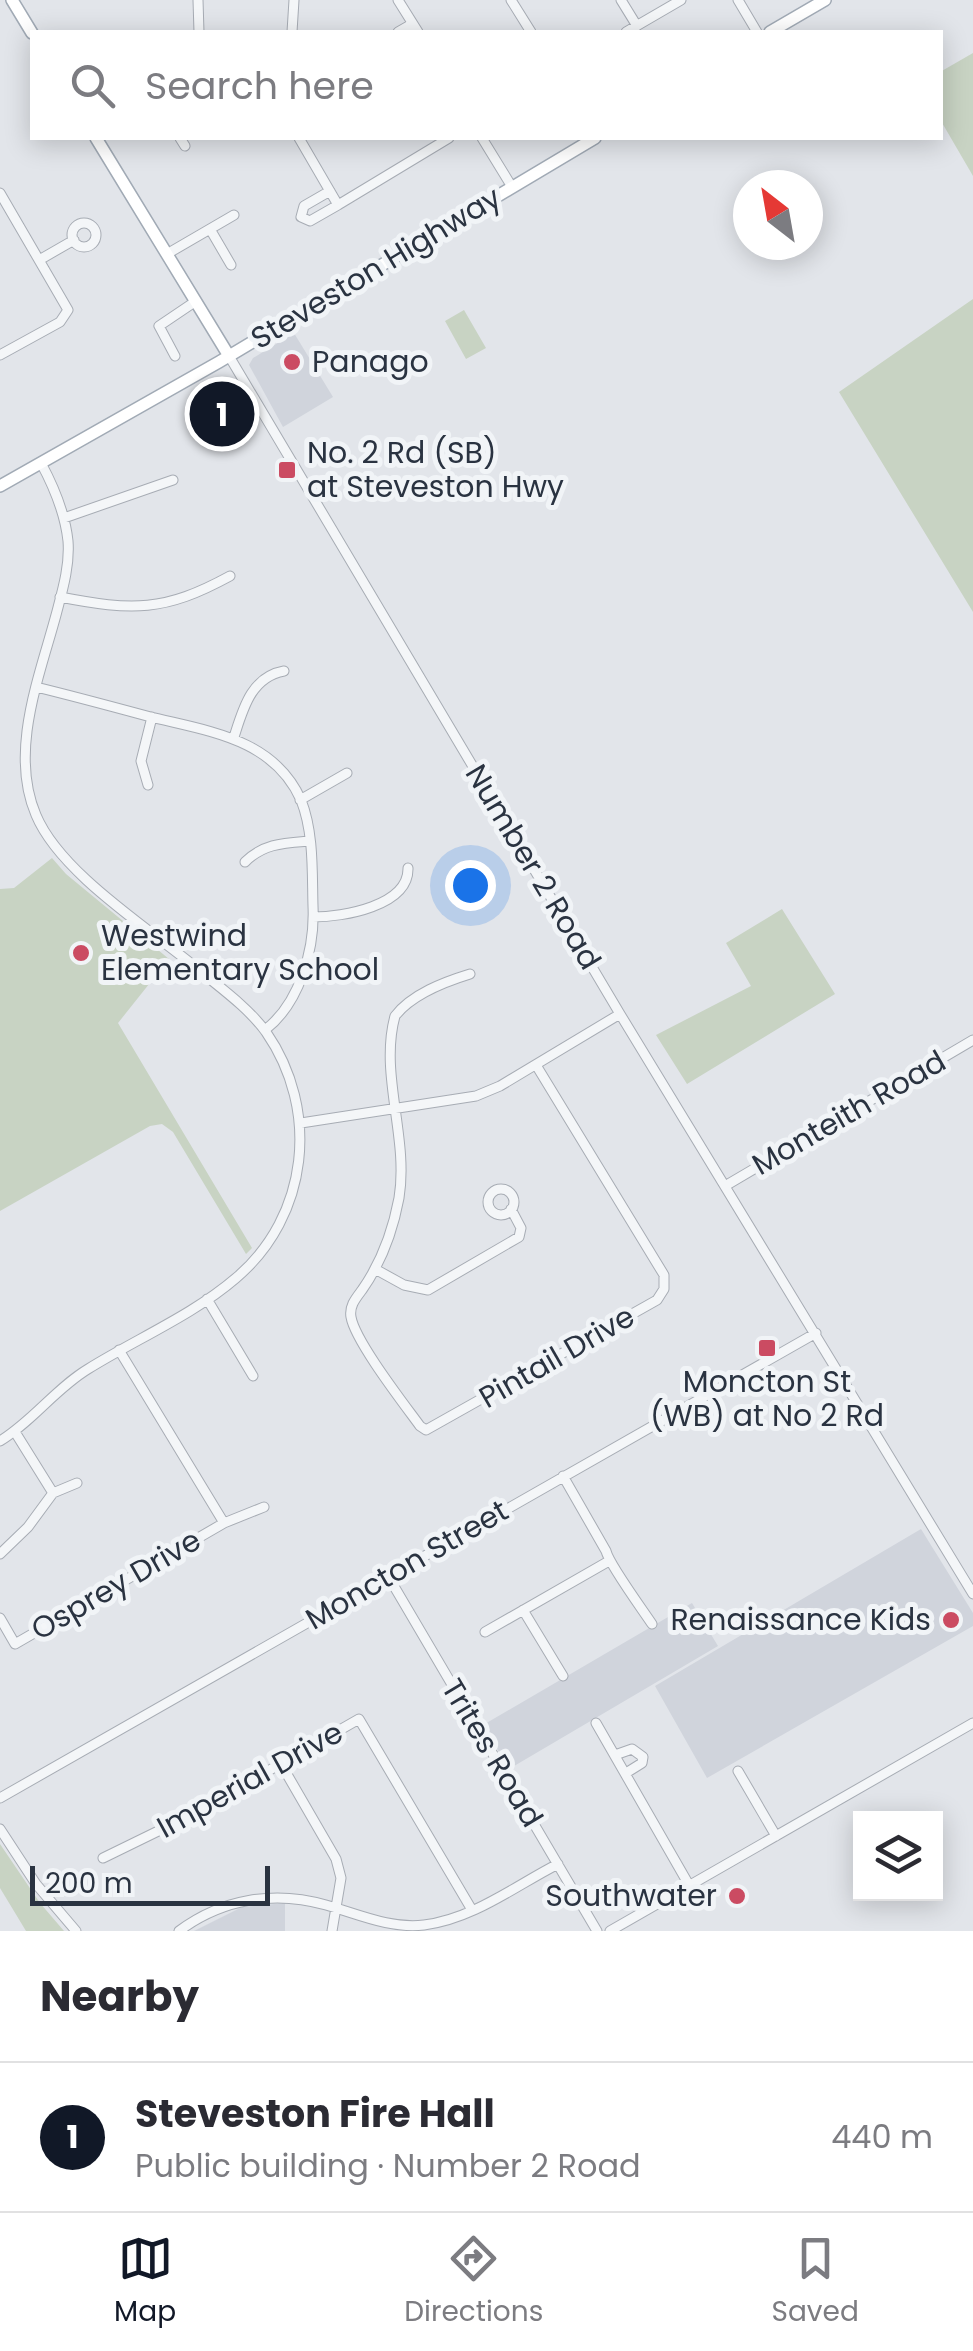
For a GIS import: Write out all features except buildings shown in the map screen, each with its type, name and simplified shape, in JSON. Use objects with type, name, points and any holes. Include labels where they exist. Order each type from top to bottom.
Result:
[{"type":"main road","points":[[12,0],[30,30]]},
{"type":"main road","points":[[773,30],[825,0]]},
{"type":"main road","name":"Number 2 Road","points":[[97,140],[230,356]]},
{"type":"main road","name":"Steveston Highway","points":[[0,486],[230,356],[592,140]]},
{"type":"street","points":[[198,0],[198,30]]},
{"type":"street","points":[[292,30],[294,0]]},
{"type":"street","points":[[398,0],[415,28]]},
{"type":"street","points":[[511,0],[530,30]]},
{"type":"street","points":[[621,0],[636,26]]},
{"type":"street","points":[[629,30],[680,0]]},
{"type":"street","points":[[738,0],[756,30]]},
{"type":"street","points":[[300,140],[338,204]]},
{"type":"street","points":[[330,191],[304,206],[301,217],[310,221],[447,140]]},
{"type":"street","points":[[483,140],[512,187]]},
{"type":"street","points":[[0,193],[66,302],[68,312],[60,322],[0,355]]},
{"type":"street","points":[[167,254],[234,216]]},
{"type":"street","points":[[210,230],[231,264]]},
{"type":"street","points":[[41,259],[74,240]]},
{"type":"street","points":[[175,356],[159,326],[196,301]]},
{"type":"street","name":"Number 2 Road","points":[[230,356],[620,1014],[973,1594]]},
{"type":"street","points":[[0,1441],[76,1377],[207,1299],[254,1261],[292,1197],[300,1158],[301,1123],[287,1072],[265,1030],[203,973],[76,870],[53,845],[35,814],[26,778],[25,740],[68,554],[64,518],[41,463]]},
{"type":"street","points":[[64,518],[173,480]]},
{"type":"street","points":[[60,597],[119,608],[152,607],[200,592],[230,576]]},
{"type":"street","points":[[234,738],[256,685],[270,673],[284,671]]},
{"type":"street","points":[[36,686],[234,738],[275,764],[300,800],[310,841],[313,917],[304,970],[287,1003],[265,1030]]},
{"type":"street","points":[[148,785],[141,761],[152,717]]},
{"type":"street","points":[[300,800],[347,773]]},
{"type":"street","points":[[245,862],[270,844],[310,841]]},
{"type":"street","points":[[313,917],[340,916],[374,906],[402,888],[408,880],[408,868]]},
{"type":"street","points":[[470,974],[440,984],[405,1005],[395,1016],[392,1071],[402,1156],[399,1196],[375,1270],[418,1290],[438,1286],[518,1238],[521,1228],[511,1210]]},
{"type":"street","points":[[301,1123],[476,1096],[620,1014]]},
{"type":"street","name":"Monteith Road","points":[[725,1186],[973,1040]]},
{"type":"street","name":"Pintail Drive","points":[[375,1270],[351,1309],[354,1325],[415,1420],[426,1430],[657,1300],[664,1289],[664,1276],[536,1065]]},
{"type":"street","points":[[207,1299],[253,1376]]},
{"type":"street","name":"Moncton Street","points":[[0,1798],[816,1332]]},
{"type":"street","name":"Osprey Drive","points":[[0,1618],[15,1644],[224,1524],[119,1350]]},
{"type":"street","points":[[15,1432],[53,1492]]},
{"type":"street","points":[[563,1476],[609,1561],[652,1624]]},
{"type":"street","points":[[0,1554],[28,1527],[53,1492],[78,1484]]},
{"type":"street","points":[[224,1524],[264,1507]]},
{"type":"street","points":[[486,1632],[609,1561]]},
{"type":"street","name":"Trites Road","points":[[388,1576],[597,1931]]},
{"type":"street","points":[[524,1610],[563,1676]]},
{"type":"street","name":"Imperial Drive","points":[[103,1858],[359,1719],[472,1910]]},
{"type":"street","points":[[596,1723],[689,1884]]},
{"type":"street","points":[[610,1931],[973,1723]]},
{"type":"street","points":[[616,1755],[632,1749],[644,1756],[642,1764],[626,1773]]},
{"type":"street","points":[[281,1764],[336,1859],[340,1878],[332,1931]]},
{"type":"street","points":[[738,1771],[776,1836]]},
{"type":"street","points":[[0,1829],[44,1896],[76,1931]]},
{"type":"street","points":[[178,1931],[211,1911],[253,1899],[304,1900],[375,1921],[423,1928],[472,1910],[558,1864]]},
{"type":"shaded area","points":[[294,333],[333,397],[283,427],[249,365],[253,358]]},
{"type":"shaded area","points":[[921,1529],[973,1613],[973,1626],[707,1778],[655,1686]]},
{"type":"shaded area","points":[[692,1603],[718,1646],[509,1769],[483,1725]]},
{"type":"shaded area","points":[[285,1903],[285,1931],[194,1931],[242,1907]]},
{"type":"green space","points":[[973,53],[973,176],[943,124],[943,70]]},
{"type":"green space","points":[[973,299],[973,612],[839,392]]},
{"type":"green space","points":[[464,310],[486,348],[466,359],[445,321]]},
{"type":"green space","points":[[52,858],[169,959],[118,1023],[252,1248],[246,1254],[173,1132],[162,1124],[150,1126],[0,1211],[0,889],[14,888]]},
{"type":"green space","points":[[782,909],[835,994],[687,1084],[656,1035],[751,986],[726,943]]},
{"type":"green space","points":[[0,1844],[64,1931],[26,1931],[0,1888]]},
{"type":"place","name":"Panago","points":[[292,362]]},
{"type":"place","name":"Steveston Fire Hall","points":[[222,414]]},
{"type":"place","name":"No. 2 Rd (SB) at Steveston Hwy","points":[[287,470]]},
{"type":"place","name":"Westwind Elementary School","points":[[81,953]]},
{"type":"place","name":"Moncton St (WB) at No 2 Rd","points":[[767,1348]]},
{"type":"place","name":"Renaissance Kids","points":[[951,1620]]},
{"type":"place","name":"Southwater","points":[[737,1896]]}]
